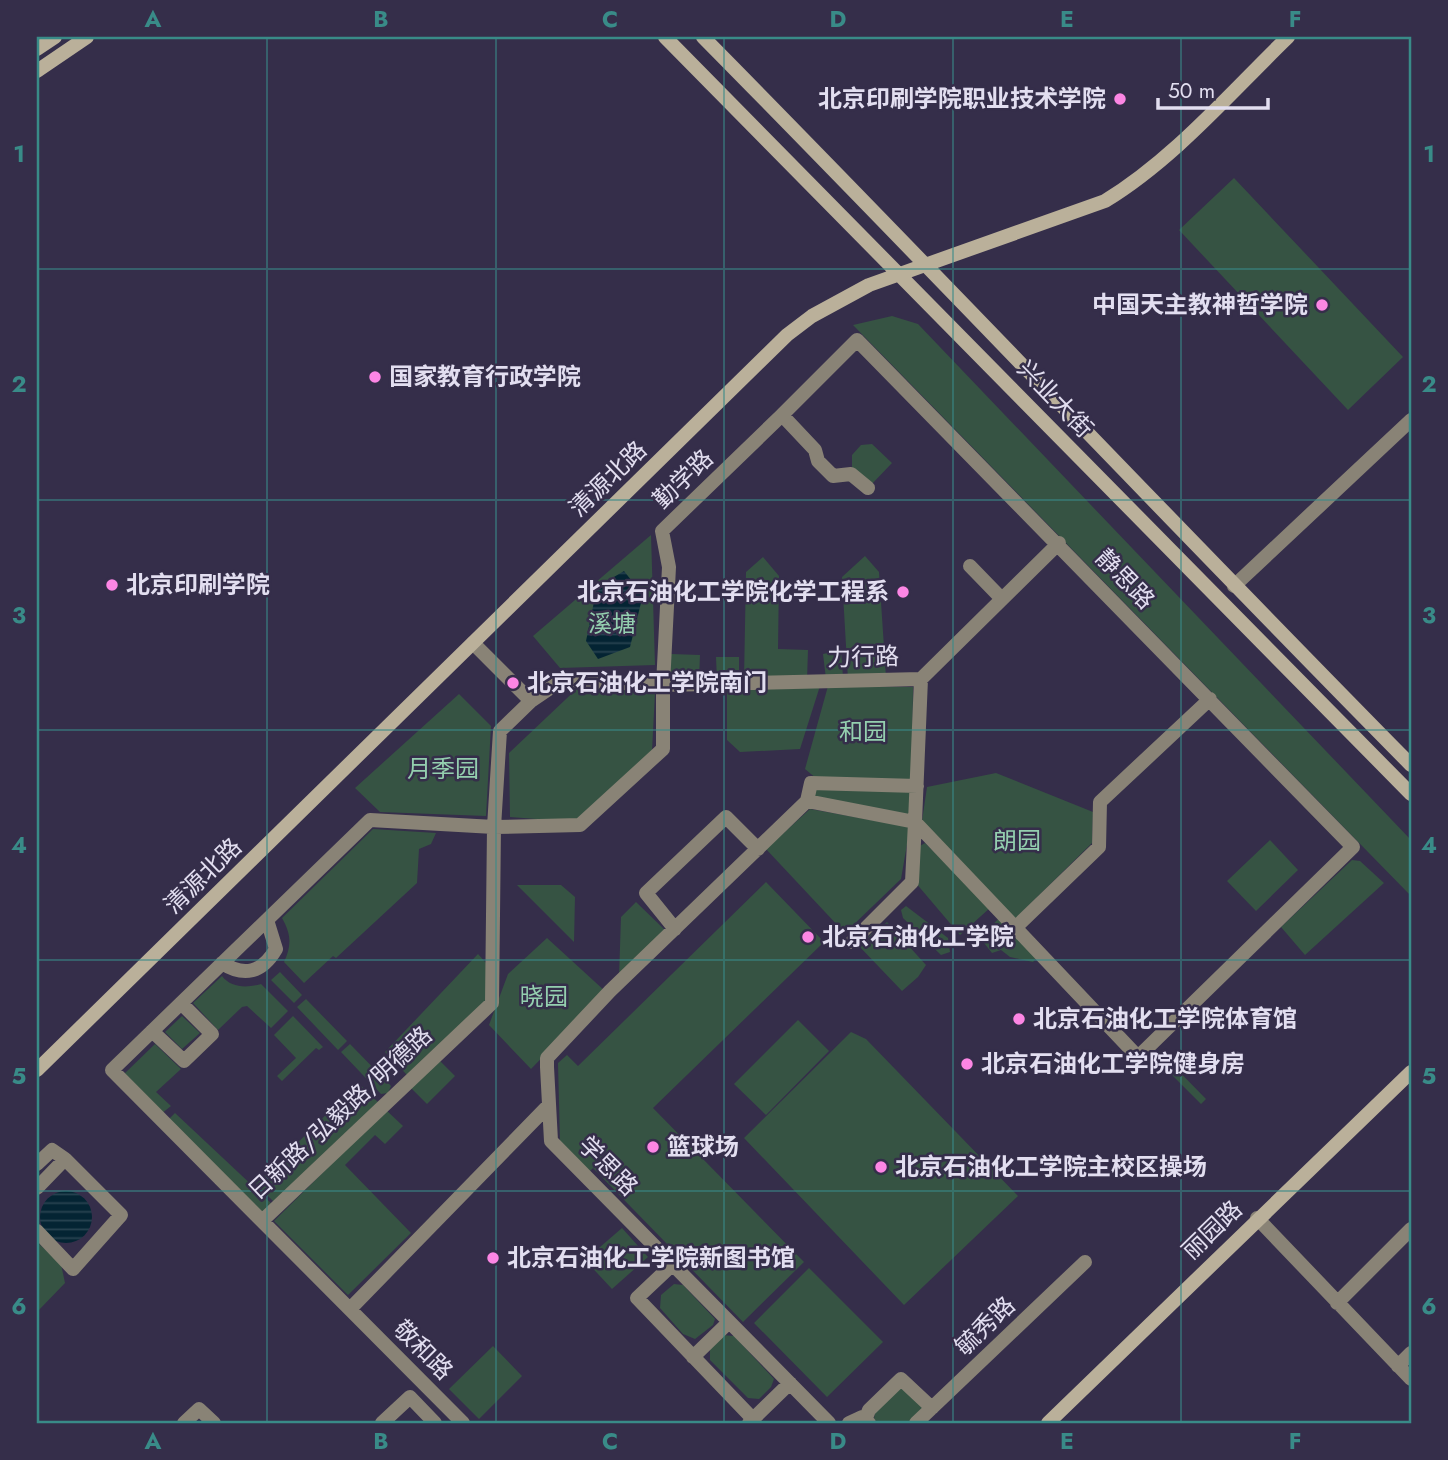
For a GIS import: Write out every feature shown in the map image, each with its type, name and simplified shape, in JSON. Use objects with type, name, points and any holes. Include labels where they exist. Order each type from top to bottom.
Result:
[{"type":"main road","points":[[37,49],[55,37]]},
{"type":"main road","points":[[37,71],[87,37]]},
{"type":"main road","name":"兴业大街","points":[[665,37],[901,273],[1411,794]]},
{"type":"main road","name":"兴业大街","points":[[703,37],[929,265],[1234,586],[1411,765]]},
{"type":"main road","name":"清源北路","points":[[37,1070],[787,335],[841,299],[901,273],[1105,201],[1132,184],[1288,37]]},
{"type":"main road","name":"丽园路","points":[[1048,1423],[1411,1072]]},
{"type":"street","name":"静思路","points":[[782,415],[857,340],[1059,543],[1353,847],[1138,1057],[1015,928]]},
{"type":"street","points":[[782,415],[815,450],[818,461],[833,476],[851,474],[869,488]]},
{"type":"street","name":"勤学路","points":[[663,685],[669,567],[662,531],[782,415]]},
{"type":"street","points":[[1234,586],[1411,420]]},
{"type":"street","points":[[921,679],[1059,543]]},
{"type":"street","points":[[970,566],[1002,599]]},
{"type":"street","points":[[473,643],[531,701]]},
{"type":"street","name":"力行路","points":[[494,827],[499,732],[531,701],[562,680],[663,685],[921,679],[912,883],[852,942]]},
{"type":"street","points":[[494,827],[580,825],[663,749],[663,685]]},
{"type":"street","points":[[807,802],[915,822],[1015,928],[1098,847],[1100,802],[1210,699]]},
{"type":"street","name":"学思路","points":[[821,1421],[790,1383],[551,1141],[547,1058],[675,929],[807,802],[811,783],[916,786]]},
{"type":"street","points":[[675,929],[646,893],[726,817],[758,849]]},
{"type":"street","name":"日新路/弘毅路/明德路","points":[[370,820],[494,827],[492,1003],[262,1221],[112,1070],[370,820]]},
{"type":"street","points":[[222,963],[244,973],[254,971],[271,958],[275,949],[267,920]]},
{"type":"street","points":[[152,1031],[184,1061],[212,1034],[181,1003]]},
{"type":"street","points":[[350,1309],[549,1105]]},
{"type":"street","points":[[37,1164],[52,1150],[65,1158],[121,1215],[73,1269],[37,1231]]},
{"type":"street","points":[[37,1188],[65,1158]]},
{"type":"street","points":[[1257,1218],[1411,1379]]},
{"type":"street","name":"敬和路","points":[[262,1221],[463,1423]]},
{"type":"street","points":[[1337,1303],[1411,1229]]},
{"type":"street","name":"毓秀路","points":[[916,1423],[1085,1262]]},
{"type":"street","points":[[673,1264],[637,1298],[751,1421],[790,1383]]},
{"type":"street","points":[[693,1357],[729,1322]]},
{"type":"street","points":[[1398,1366],[1411,1353]]},
{"type":"street","points":[[866,1423],[869,1410],[901,1379],[932,1408]]},
{"type":"street","points":[[382,1423],[410,1397],[435,1423]]},
{"type":"street","points":[[184,1423],[199,1409],[214,1423]]},
{"type":"street","points":[[849,1423],[862,1417],[866,1423]]},
{"type":"green space","points":[[1234,178],[1403,357],[1348,410],[1179,230]]},
{"type":"green space","points":[[892,316],[918,324],[1411,840],[1411,896],[853,325]]},
{"type":"green space","points":[[872,444],[892,463],[870,486],[852,468],[852,455],[861,445]]},
{"type":"green space","name":"溪塘","points":[[651,535],[655,665],[560,668],[533,636]]},
{"type":"green space","points":[[865,556],[879,572],[886,677],[848,680],[842,577]]},
{"type":"green space","points":[[763,557],[779,576],[778,649],[808,650],[807,680],[744,679],[746,572]]},
{"type":"green space","points":[[841,650],[843,677],[826,679],[823,654]]},
{"type":"green space","points":[[671,654],[700,655],[699,679],[670,678]]},
{"type":"green space","points":[[716,657],[739,657],[739,679],[717,680]]},
{"type":"green space","points":[[584,682],[655,693],[652,751],[575,822],[510,817],[509,753]]},
{"type":"green space","points":[[820,686],[800,749],[740,752],[727,740],[727,689]]},
{"type":"green space","name":"和园","points":[[828,686],[913,687],[912,780],[817,779],[805,769]]},
{"type":"green space","name":"月季园","points":[[459,694],[491,726],[486,816],[380,812],[355,788]]},
{"type":"green space","name":"朗园","points":[[996,773],[1093,812],[1092,843],[1015,919],[922,821],[927,787]]},
{"type":"green space","points":[[811,783],[917,786],[915,822],[807,801]]},
{"type":"green space","points":[[810,809],[910,827],[901,879],[848,930],[840,928],[766,849]]},
{"type":"green space","points":[[373,829],[436,833],[431,844],[419,849],[417,883],[336,958],[333,956],[304,983],[284,962],[289,940],[282,918]]},
{"type":"green space","points":[[1270,840],[1298,870],[1256,911],[1227,881]]},
{"type":"green space","points":[[925,843],[991,907],[960,935],[915,882],[918,847]]},
{"type":"green space","points":[[1352,860],[1360,861],[1384,883],[1305,955],[1281,927]]},
{"type":"green space","name":"篮球场","points":[[766,882],[824,942],[653,1108],[804,1262],[743,1322],[593,1168],[589,1172],[560,1142],[558,1063],[567,1055],[578,1066]]},
{"type":"green space","points":[[517,885],[561,885],[575,897],[574,942]]},
{"type":"green space","points":[[636,902],[665,930],[619,977],[621,917]]},
{"type":"green space","points":[[906,906],[948,938],[950,952],[941,955],[903,918],[901,910]]},
{"type":"green space","points":[[1001,916],[1039,955],[1033,962],[1010,957],[1001,950],[992,953],[980,938]]},
{"type":"green space","points":[[887,922],[926,965],[918,977],[902,991],[858,945]]},
{"type":"green space","name":"晓园","points":[[547,938],[606,992],[531,1069],[489,1025],[508,974]]},
{"type":"green space","points":[[478,954],[487,964],[487,1001],[407,1075],[385,1052]]},
{"type":"green space","points":[[280,972],[302,995],[294,1003],[271,980]]},
{"type":"green space","points":[[222,976],[230,983],[240,986],[261,984],[288,1011],[271,1028],[247,1006],[242,1007],[218,1030],[193,1003]]},
{"type":"green space","points":[[306,999],[347,1041],[338,1050],[297,1007]]},
{"type":"green space","points":[[182,1016],[200,1033],[182,1049],[165,1032]]},
{"type":"green space","points":[[293,1016],[323,1047],[319,1050],[316,1048],[282,1081],[277,1076],[296,1058],[274,1035]]},
{"type":"green space","points":[[798,1020],[829,1051],[766,1115],[734,1084]]},
{"type":"green space","name":"北京石油化工学院主校区操场","points":[[851,1032],[866,1039],[1018,1196],[904,1305],[744,1138]]},
{"type":"green space","points":[[155,1044],[181,1069],[156,1092],[171,1106],[161,1114],[123,1075]]},
{"type":"green space","points":[[350,1044],[391,1086],[388,1093],[381,1094],[341,1052]]},
{"type":"green space","points":[[1159,1051],[1206,1099],[1201,1104],[1158,1061]]},
{"type":"green space","points":[[437,1058],[455,1076],[427,1104],[409,1086]]},
{"type":"green space","points":[[358,1083],[379,1103],[276,1204],[256,1184]]},
{"type":"green space","points":[[386,1110],[403,1126],[385,1144],[375,1135],[345,1165],[411,1233],[348,1295],[274,1221]]},
{"type":"green space","points":[[175,1113],[273,1205],[263,1216],[167,1121]]},
{"type":"green space","points":[[622,1228],[648,1257],[612,1289],[585,1260]]},
{"type":"green space","points":[[37,1242],[61,1264],[65,1283],[37,1312]]},
{"type":"green space","points":[[809,1268],[883,1342],[827,1397],[754,1323]]},
{"type":"green space","points":[[674,1284],[683,1285],[715,1319],[713,1325],[695,1339],[683,1334],[660,1308],[661,1295]]},
{"type":"green space","points":[[722,1335],[734,1336],[774,1379],[771,1387],[759,1399],[748,1398],[710,1360],[710,1347]]},
{"type":"green space","points":[[493,1346],[522,1376],[479,1419],[449,1389]]},
{"type":"green space","points":[[903,1384],[923,1404],[924,1412],[913,1423],[878,1423],[874,1419],[875,1412]]},
{"type":"water","points":[[624,571],[643,595],[630,647],[598,659],[586,641],[597,587]]},
{"type":"water","points":[[66,1191],[85,1198],[92,1217],[85,1236],[66,1243],[47,1236],[40,1217],[47,1198]]},
{"type":"place","name":"北京印刷学院职业技术学院","points":[[1120,99]]},
{"type":"place","name":"中国天主教神哲学院","points":[[1322,305]]},
{"type":"place","name":"国家教育行政学院","points":[[375,377]]},
{"type":"place","name":"北京印刷学院","points":[[112,585]]},
{"type":"place","name":"北京石油化工学院化学工程系","points":[[903,592]]},
{"type":"place","name":"北京石油化工学院南门","points":[[513,683]]},
{"type":"place","name":"北京石油化工学院","points":[[808,937]]},
{"type":"place","name":"北京石油化工学院体育馆","points":[[1019,1019]]},
{"type":"place","name":"北京石油化工学院健身房","points":[[967,1064]]},
{"type":"place","name":"篮球场","points":[[653,1147]]},
{"type":"place","name":"北京石油化工学院主校区操场","points":[[881,1167]]},
{"type":"place","name":"北京石油化工学院新图书馆","points":[[493,1258]]}]
